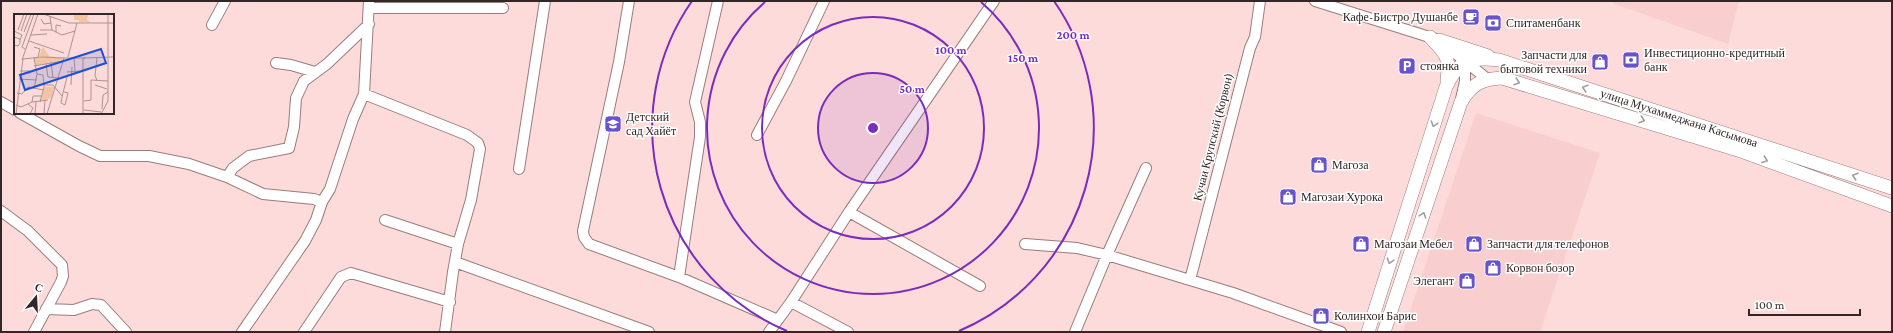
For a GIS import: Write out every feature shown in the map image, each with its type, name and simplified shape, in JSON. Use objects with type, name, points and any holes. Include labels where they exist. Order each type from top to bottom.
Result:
[{"type":"main road","points":[[1434,38],[1499,60]]},
{"type":"main road","points":[[1434,38],[1445,52],[1449,64],[1446,87]]},
{"type":"main road","name":"улица Мухаммеджана Касымова","points":[[1465,61],[1481,58],[1499,60],[1892,188]]},
{"type":"main road","points":[[1368,332],[1446,87],[1453,71],[1465,61]]},
{"type":"main road","points":[[1384,332],[1461,102],[1470,89],[1486,78],[1502,78],[1738,150],[1892,206]]},
{"type":"street","points":[[212,25],[225,1]]},
{"type":"street","points":[[519,169],[545,1]]},
{"type":"street","points":[[629,1],[619,62],[583,231],[584,237],[589,244],[680,277],[778,320]]},
{"type":"street","points":[[680,277],[700,137],[700,122],[695,102],[718,1]]},
{"type":"street","points":[[757,135],[786,81],[824,1]]},
{"type":"street","points":[[769,332],[791,302],[849,212],[994,1]]},
{"type":"street","name":"Кучаи Крупский (Корвон)","points":[[1190,280],[1250,48],[1255,37],[1260,1]]},
{"type":"street","points":[[1315,1],[1331,4],[1434,38],[1454,51],[1486,78]]},
{"type":"street","points":[[242,332],[305,241],[316,220],[322,202],[330,189],[353,119],[364,94],[370,4],[503,8]]},
{"type":"street","points":[[228,177],[233,168],[249,156],[289,148],[294,127],[296,98],[304,81],[351,43],[369,24]]},
{"type":"street","points":[[1461,102],[1465,81],[1465,61]]},
{"type":"street","points":[[276,63],[291,65],[315,72]]},
{"type":"street","points":[[364,94],[467,135],[478,143],[480,149],[471,200],[458,244],[445,332]]},
{"type":"street","points":[[1,102],[14,109]]},
{"type":"street","points":[[22,114],[100,156],[149,156],[189,164],[228,177],[263,194],[308,198],[322,202]]},
{"type":"street","points":[[1075,332],[1107,255],[1146,168]]},
{"type":"street","points":[[1,211],[28,231],[62,265],[63,276],[61,282],[34,332]]},
{"type":"street","points":[[849,212],[980,286]]},
{"type":"street","points":[[385,220],[458,244]]},
{"type":"street","points":[[1025,244],[1077,248],[1107,255],[1233,293],[1341,332]]},
{"type":"street","points":[[455,262],[649,332]]},
{"type":"street","points":[[304,332],[341,277],[351,273],[450,302]]},
{"type":"street","points":[[791,302],[848,332]]},
{"type":"street","points":[[46,309],[74,310],[96,304],[101,305],[126,332]]},
{"type":"shaded area","points":[[1612,1],[1739,1],[1728,44],[1612,3]]},
{"type":"shaded area","name":"Корвон бозор","points":[[1476,113],[1600,153],[1540,332],[1403,332]]},
{"type":"place","name":"Кафе-Бистро Душанбе","points":[[1471,17]]},
{"type":"place","name":"Спитаменбанк","points":[[1493,23]]},
{"type":"place","name":"Инвестиционно-кредитный банк","points":[[1631,60]]},
{"type":"place","name":"Запчасти для бытовой техники","points":[[1600,62]]},
{"type":"place","name":"стоянка","points":[[1407,66]]},
{"type":"place","name":"Детский сад Хайёт","points":[[613,124]]},
{"type":"place","name":"Магоза","points":[[1319,165]]},
{"type":"place","name":"Магозаи Хурока","points":[[1288,197]]},
{"type":"place","name":"Магозаи Мебел","points":[[1361,244]]},
{"type":"place","name":"Запчасти для телефонов","points":[[1474,244]]},
{"type":"place","name":"Корвон бозор","points":[[1493,268]]},
{"type":"place","name":"Элегант","points":[[1467,281]]},
{"type":"place","name":"Колинхои Барис","points":[[1321,316]]}]
